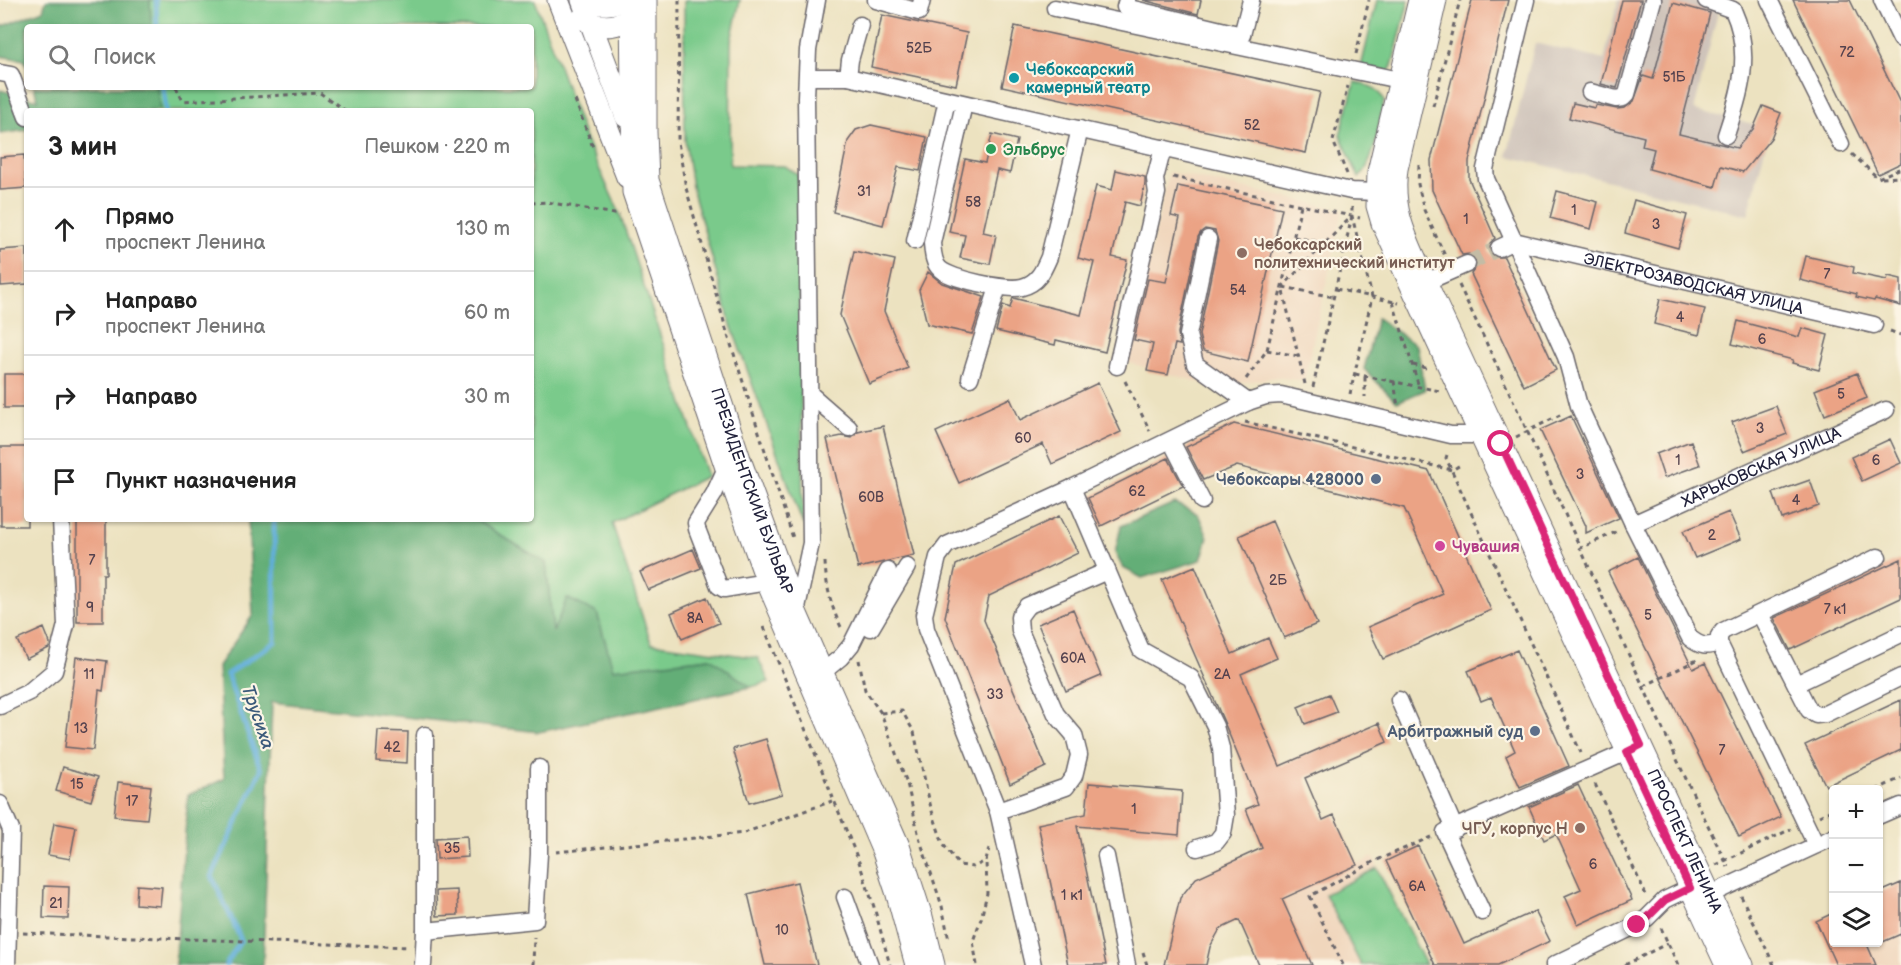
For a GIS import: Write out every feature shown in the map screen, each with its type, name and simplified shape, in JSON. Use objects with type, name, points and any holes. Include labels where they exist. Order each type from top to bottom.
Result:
[{"type":"main road","points":[[582,0],[631,131]]},
{"type":"main road","points":[[589,0],[604,5],[634,3]]},
{"type":"main road","points":[[1385,191],[1382,150],[1419,0]]},
{"type":"main road","points":[[1385,191],[1397,169],[1436,0]]},
{"type":"main road","points":[[559,1],[591,23],[602,26],[622,23],[634,3]]},
{"type":"main road","points":[[559,1],[640,186]]},
{"type":"main road","points":[[634,3],[631,131],[640,186]]},
{"type":"main road","name":"ПРЕЗИДЕНТСКИЙ БУЛЬВАР","points":[[634,3],[646,132],[640,186],[726,468],[767,582],[883,852],[916,965]]},
{"type":"main road","name":"ПРЕЗИДЕНТСКИЙ БУЛЬВАР","points":[[640,186],[796,612],[899,846],[934,965]]},
{"type":"main road","name":"ПРОСПЕКТ ЛЕНИНА","points":[[1385,191],[1396,209],[1487,432]]},
{"type":"main road","name":"ПРОСПЕКТ ЛЕНИНА","points":[[1385,191],[1382,223],[1487,432],[1701,891],[1743,965]]},
{"type":"main road","name":"ПРОСПЕКТ ЛЕНИНА","points":[[1701,891],[1726,965]]},
{"type":"street","points":[[796,612],[811,543],[806,97],[808,50],[817,0]]},
{"type":"street","points":[[876,0],[919,12],[922,0]]},
{"type":"street","points":[[1127,0],[1125,7],[1242,35],[1251,0]]},
{"type":"street","points":[[1526,0],[1485,169],[1486,179],[1507,244],[1566,357],[1579,406],[1633,524],[1690,638],[1699,645],[1712,645]]},
{"type":"street","points":[[1590,92],[1616,99],[1623,98],[1627,94],[1653,0]]},
{"type":"street","points":[[1706,0],[1733,10],[1739,22],[1745,59],[1738,98],[1726,135]]},
{"type":"street","points":[[1769,0],[1842,144]]},
{"type":"street","points":[[1882,0],[1901,39]]},
{"type":"street","points":[[1055,8],[1399,80]]},
{"type":"street","points":[[848,77],[850,60],[860,25]]},
{"type":"street","points":[[0,73],[11,75],[24,109]]},
{"type":"street","points":[[808,77],[848,77],[1351,191],[1385,191]]},
{"type":"street","points":[[915,241],[947,100]]},
{"type":"street","points":[[964,104],[933,243],[933,257],[939,269],[950,275],[998,287],[1022,288],[1041,277],[1050,257],[1080,129]]},
{"type":"street","points":[[1118,366],[1157,194],[1155,179],[1163,148]]},
{"type":"street","points":[[1208,239],[1188,335],[1195,364],[1242,397]]},
{"type":"street","name":"ЭЛЕКТРОЗАВОДСКАЯ УЛИЦА","points":[[1507,244],[1874,325]]},
{"type":"street","points":[[1426,282],[1459,267]]},
{"type":"street","points":[[969,378],[998,287]]},
{"type":"street","points":[[810,394],[849,428]]},
{"type":"street","points":[[1033,965],[998,811],[926,630],[924,615],[938,557],[947,545],[1164,443],[1242,397],[1281,395],[1451,435],[1487,432]]},
{"type":"street","name":"ХАРЬКОВСКАЯ УЛИЦА","points":[[1633,524],[1886,410]]},
{"type":"street","points":[[1164,443],[1202,501]]},
{"type":"street","points":[[726,468],[714,494],[696,523],[697,529],[719,586],[724,589],[767,582]]},
{"type":"street","points":[[1072,488],[1141,650],[1191,678],[1215,726],[1221,748],[1226,815],[1223,833],[1216,842],[1197,848]]},
{"type":"street","points":[[0,706],[29,692],[54,671],[66,625],[61,522]]},
{"type":"street","points":[[1712,645],[1723,631],[1878,557]]},
{"type":"street","points":[[823,672],[849,656],[906,567]]},
{"type":"street","points":[[998,811],[1066,787],[1074,776],[1079,755],[1074,735],[1056,714],[1020,632],[1019,617],[1027,606],[1107,571]]},
{"type":"street","points":[[881,574],[851,645],[849,656],[845,634],[881,574]]},
{"type":"street","points":[[1760,614],[1809,710],[1816,715],[1825,714],[1901,677]]},
{"type":"street","points":[[1796,684],[1901,634]]},
{"type":"street","points":[[1712,645],[1816,845]]},
{"type":"street","points":[[1399,700],[1482,912]]},
{"type":"street","points":[[423,965],[425,735]]},
{"type":"street","points":[[1450,831],[1634,748]]},
{"type":"street","points":[[425,939],[535,920],[539,854],[539,768]]},
{"type":"street","points":[[0,804],[11,830],[7,965]]},
{"type":"street","points":[[1883,814],[1901,806]]},
{"type":"street","points":[[1554,965],[1637,925],[1665,900],[1701,891],[1829,839]]},
{"type":"street","points":[[1106,856],[1127,965]]},
{"type":"street","points":[[845,897],[870,965]]},
{"type":"path","points":[[679,0],[678,142],[686,188],[726,329],[794,539]]},
{"type":"path","points":[[1350,181],[1333,141],[1369,0]]},
{"type":"path","points":[[1431,113],[1460,0]]},
{"type":"path","points":[[178,90],[183,101],[320,93],[342,108]]},
{"type":"path","points":[[1842,144],[1878,178],[1901,177]]},
{"type":"path","points":[[1419,159],[1418,184],[1424,210],[1459,267],[1579,549],[1729,869]]},
{"type":"path","points":[[1878,178],[1901,168]]},
{"type":"path","points":[[1157,173],[1352,216]]},
{"type":"path","points":[[534,203],[548,202],[620,214]]},
{"type":"path","points":[[1242,397],[1267,350],[1301,205]]},
{"type":"path","points":[[1309,402],[1352,216],[1352,207]]},
{"type":"path","points":[[1282,287],[1352,216]]},
{"type":"path","points":[[1346,410],[1372,297],[1352,216]]},
{"type":"path","points":[[1294,237],[1324,243]]},
{"type":"path","points":[[1282,287],[1334,297]]},
{"type":"path","points":[[1282,287],[1309,402]]},
{"type":"path","points":[[1335,288],[1401,304]]},
{"type":"path","points":[[1392,302],[1419,387]]},
{"type":"path","points":[[1405,343],[1412,342]]},
{"type":"path","points":[[1267,350],[1298,357]]},
{"type":"path","points":[[1412,365],[1432,370]]},
{"type":"path","points":[[1118,366],[1164,443]]},
{"type":"path","points":[[1354,374],[1442,391]]},
{"type":"path","points":[[1365,376],[1365,402]]},
{"type":"path","points":[[1394,381],[1399,408]]},
{"type":"path","points":[[1528,431],[1579,406]]},
{"type":"path","points":[[1235,419],[1452,470],[1462,464]]},
{"type":"path","points":[[1447,455],[1446,458],[1678,965]]},
{"type":"path","points":[[1579,549],[1633,524]]},
{"type":"path","points":[[825,557],[825,580],[833,611],[845,634]]},
{"type":"path","points":[[760,618],[832,801],[859,862],[890,965]]},
{"type":"path","points":[[1643,687],[1703,657],[1712,645]]},
{"type":"path","points":[[849,656],[860,661],[865,690],[881,713],[907,783],[919,837],[942,906],[950,945]]},
{"type":"path","points":[[881,713],[902,711],[914,732],[931,808],[943,844],[959,865],[973,867],[987,861]]},
{"type":"path","points":[[1883,786],[1901,778]]},
{"type":"path","points":[[539,854],[744,833],[832,801]]},
{"type":"path","points":[[1725,861],[1829,812]]},
{"type":"path","points":[[1343,965],[1310,896],[1375,861],[1450,831]]},
{"type":"path","points":[[977,965],[973,941],[987,893],[989,848]]},
{"type":"path","points":[[1739,891],[1774,965]]},
{"type":"path","points":[[533,965],[535,920]]},
{"type":"path","points":[[9,933],[425,939]]},
{"type":"path","points":[[1625,965],[1668,943]]},
{"type":"shaded area","points":[[1618,0],[1721,0],[1694,110],[1770,128],[1748,215],[1507,156],[1535,43],[1604,60]]},
{"type":"shaded area","name":"Чебоксарский политехнический институт","points":[[1169,172],[1343,210],[1304,381],[1277,377],[1217,387],[1126,362]]},
{"type":"shaded area","points":[[1373,857],[1426,965],[1259,965],[1246,935],[1273,923],[1265,906]]},
{"type":"shaded area","points":[[1901,883],[1901,965],[1829,965],[1835,962],[1816,921],[1829,915],[1829,947],[1883,947],[1883,891]]},
{"type":"green space","points":[[46,0],[150,0],[151,24],[24,24],[24,60],[0,56],[0,27],[43,10]]},
{"type":"green space","points":[[150,0],[535,0],[585,138],[620,214],[707,476],[612,523],[651,643],[758,658],[769,682],[751,687],[710,658],[613,669],[597,613],[553,633],[546,563],[479,522],[534,522],[534,108],[160,108],[157,90],[534,90],[534,24],[151,24]]},
{"type":"green space","points":[[684,0],[740,0],[731,41],[730,165],[785,166],[798,175],[803,525],[731,325],[692,187],[685,140]]},
{"type":"green space","points":[[1377,0],[1409,0],[1389,71],[1361,67]]},
{"type":"green space","points":[[1355,82],[1377,90],[1384,101],[1373,153],[1359,178],[1340,135]]},
{"type":"green space","points":[[0,90],[38,100],[35,90],[157,90],[160,108],[24,108],[24,130],[0,134]]},
{"type":"green space","points":[[1377,318],[1417,346],[1425,390],[1397,402],[1364,369]]},
{"type":"green space","points":[[1174,503],[1198,514],[1208,537],[1201,560],[1142,578],[1123,568],[1115,553],[1121,526]]},
{"type":"green space","points":[[248,522],[479,522],[546,563],[553,632],[567,598],[597,613],[613,669],[710,658],[751,687],[539,732],[272,702],[263,965],[175,965],[188,795],[224,779],[218,666],[253,615]]},
{"type":"green space","points":[[1377,868],[1426,965],[1361,965],[1325,894]]},
{"type":"building","points":[[1143,0],[1201,0],[1198,14]]},
{"type":"building","points":[[1472,0],[1508,0],[1469,161],[1469,179],[1495,238],[1490,243],[1489,252],[1494,257],[1504,257],[1556,370],[1524,386],[1471,274],[1477,266],[1476,259],[1469,254],[1462,255],[1432,190],[1431,160]]},
{"type":"building","points":[[1622,0],[1641,0],[1617,88],[1601,84]]},
{"type":"building","points":[[1793,0],[1850,0],[1901,105],[1901,163],[1878,174]]},
{"type":"building","points":[[1673,3],[1710,13],[1679,134],[1737,148],[1753,129],[1763,106],[1781,113],[1771,138],[1743,172],[1721,166],[1715,187],[1649,169],[1654,149],[1642,146],[1644,137],[1569,118],[1573,103],[1595,108],[1596,105],[1617,109],[1625,108],[1634,101],[1643,76],[1653,79]]},
{"type":"building","points":[[882,15],[967,33],[956,85],[871,67]]},
{"type":"building","points":[[1015,26],[1320,92],[1306,153],[1002,86]]},
{"type":"building","points":[[871,125],[927,137],[920,171],[898,167],[883,225],[833,212],[848,141],[856,130]]},
{"type":"building","name":"Эльбрус","points":[[992,134],[1017,140],[1010,173],[997,170],[983,232],[996,235],[990,264],[960,258],[965,235],[949,232],[965,159],[985,163]]},
{"type":"building","points":[[24,155],[24,188],[0,190],[0,157]]},
{"type":"building","points":[[1116,170],[1145,177],[1145,184],[1140,206],[1125,202],[1112,257],[1127,260],[1105,352],[1056,340],[1055,345],[996,331],[1003,305],[1010,308],[1013,298],[1081,315],[1094,262],[1078,258],[1096,186],[1112,190]]},
{"type":"building","points":[[1178,186],[1282,208],[1248,362],[1203,351],[1199,335],[1218,241],[1215,231],[1205,229],[1198,237],[1178,333],[1180,345],[1175,344],[1168,375],[1147,371],[1153,344],[1134,340],[1148,279],[1166,282],[1180,218],[1171,216]]},
{"type":"building","points":[[1557,191],[1598,202],[1591,229],[1550,218]]},
{"type":"building","points":[[1634,200],[1687,215],[1678,248],[1625,233]]},
{"type":"building","points":[[24,248],[24,284],[1,286],[0,250]]},
{"type":"building","points":[[854,251],[895,260],[884,311],[908,368],[869,384],[840,315]]},
{"type":"building","points":[[1806,256],[1854,267],[1853,273],[1887,280],[1888,276],[1901,279],[1901,306],[1856,297],[1857,294],[1800,280]]},
{"type":"building","points":[[928,272],[942,283],[984,297],[972,334],[927,324],[919,290]]},
{"type":"building","points":[[1660,299],[1705,309],[1699,335],[1654,324]]},
{"type":"building","points":[[1738,321],[1799,337],[1802,328],[1828,335],[1819,370],[1792,363],[1793,360],[1732,344]]},
{"type":"building","points":[[1857,373],[1867,398],[1825,415],[1815,390]]},
{"type":"building","points":[[4,374],[24,374],[24,408],[4,408]]},
{"type":"building","points":[[1098,383],[1121,432],[1052,464],[1043,444],[959,483],[936,432],[1010,398],[1020,420]]},
{"type":"building","points":[[1776,406],[1787,434],[1744,451],[1732,422]]},
{"type":"building","points":[[1571,416],[1619,518],[1586,533],[1586,526],[1540,430]]},
{"type":"building","points":[[1234,424],[1429,471],[1491,610],[1383,659],[1368,627],[1443,594],[1404,508],[1237,466],[1203,480],[1186,447]]},
{"type":"building","points":[[883,426],[914,555],[858,568],[827,439],[842,436],[852,438],[858,432]]},
{"type":"building","points":[[1890,439],[1901,463],[1862,481],[1851,457]]},
{"type":"building","points":[[1691,441],[1700,465],[1664,478],[1656,454]]},
{"type":"building","points":[[0,447],[24,447],[24,522],[27,522],[27,526],[1,526]]},
{"type":"building","points":[[1168,458],[1183,486],[1101,526],[1088,498]]},
{"type":"building","points":[[1810,480],[1819,506],[1782,519],[1773,493]]},
{"type":"building","points":[[1729,512],[1741,539],[1695,558],[1683,531]]},
{"type":"building","points":[[1059,516],[1078,553],[989,596],[984,620],[1046,767],[1010,784],[945,617],[956,565]]},
{"type":"building","points":[[1272,521],[1317,624],[1284,638],[1239,536]]},
{"type":"building","points":[[77,522],[106,522],[103,622],[77,622]]},
{"type":"building","points":[[693,549],[701,568],[648,590],[640,572]]},
{"type":"building","points":[[1638,557],[1693,669],[1705,663],[1781,817],[1739,837],[1608,572]]},
{"type":"building","points":[[1901,559],[1901,598],[1790,650],[1774,618]]},
{"type":"building","points":[[1195,566],[1232,654],[1268,638],[1277,658],[1241,674],[1280,766],[1379,723],[1387,742],[1305,778],[1323,820],[1334,815],[1357,865],[1282,899],[1312,965],[1259,965],[1239,920],[1220,929],[1210,947],[1206,965],[1164,965],[1180,898],[1196,878],[1262,848],[1246,809],[1258,804],[1162,580]]},
{"type":"building","points":[[707,597],[719,623],[682,639],[671,613]]},
{"type":"building","points":[[1073,609],[1101,676],[1066,691],[1038,624]]},
{"type":"building","points":[[44,628],[50,643],[49,648],[26,659],[17,640]]},
{"type":"building","points":[[1517,650],[1569,766],[1520,787],[1506,756],[1515,751],[1491,697],[1481,701],[1468,671]]},
{"type":"building","points":[[76,657],[107,661],[103,691],[99,690],[93,750],[65,747]]},
{"type":"building","points":[[1329,694],[1337,712],[1305,724],[1298,707]]},
{"type":"building","points":[[1901,700],[1901,750],[1826,786],[1805,745]]},
{"type":"building","points":[[378,731],[408,732],[407,763],[376,761]]},
{"type":"building","points":[[766,739],[782,794],[749,803],[733,749]]},
{"type":"building","points":[[63,767],[98,777],[91,801],[56,791]]},
{"type":"building","points":[[118,782],[151,786],[147,819],[114,816]]},
{"type":"building","points":[[1089,783],[1182,791],[1179,835],[1077,826],[1106,965],[1068,965],[1038,824],[1086,814]]},
{"type":"building","points":[[1578,785],[1632,900],[1578,925],[1565,896],[1581,889],[1556,834],[1544,840],[1529,807]]},
{"type":"building","points":[[54,823],[76,827],[70,859],[48,855]]},
{"type":"building","points":[[467,836],[468,857],[437,859],[436,838]]},
{"type":"building","points":[[1418,846],[1464,944],[1535,911],[1550,941],[1498,965],[1435,965],[1386,861]]},
{"type":"building","points":[[797,882],[817,965],[765,965],[748,894]]},
{"type":"building","points":[[1901,883],[1901,934],[1883,942],[1883,893],[1883,891]]},
{"type":"building","points":[[137,885],[162,887],[160,906],[136,904]]},
{"type":"building","points":[[44,886],[69,887],[68,919],[43,918]]},
{"type":"building","points":[[457,890],[458,915],[437,916],[436,891]]},
{"type":"building","points":[[1829,915],[1829,947],[1868,947],[1876,965],[1836,965],[1816,921]]},
{"type":"waterway","name":"Трусиха","points":[[156,0],[157,24]]},
{"type":"waterway","name":"Трусиха","points":[[163,90],[166,108]]},
{"type":"waterway","name":"Трусиха","points":[[226,965],[241,940],[212,876],[261,770],[227,674],[275,642],[274,522]]},
{"type":"tunnel","points":[[1467,264],[1499,248]]},
{"type":"place","name":"Чебоксарский камерный театр","points":[[1014,78]]},
{"type":"place","name":"Эльбрус","points":[[991,149]]},
{"type":"place","name":"Чебоксарский политехнический институт","points":[[1242,253]]},
{"type":"place","name":"Чебоксары 428000","points":[[1376,479]]},
{"type":"place","name":"Чувашия","points":[[1440,546]]},
{"type":"place","name":"Арбитражный суд","points":[[1535,731]]},
{"type":"place","name":"ЧГУ, корпус Н","points":[[1580,828]]},
{"type":"route","points":[[1501,444],[1641,745],[1627,752],[1690,888],[1665,900],[1637,925]]}]
